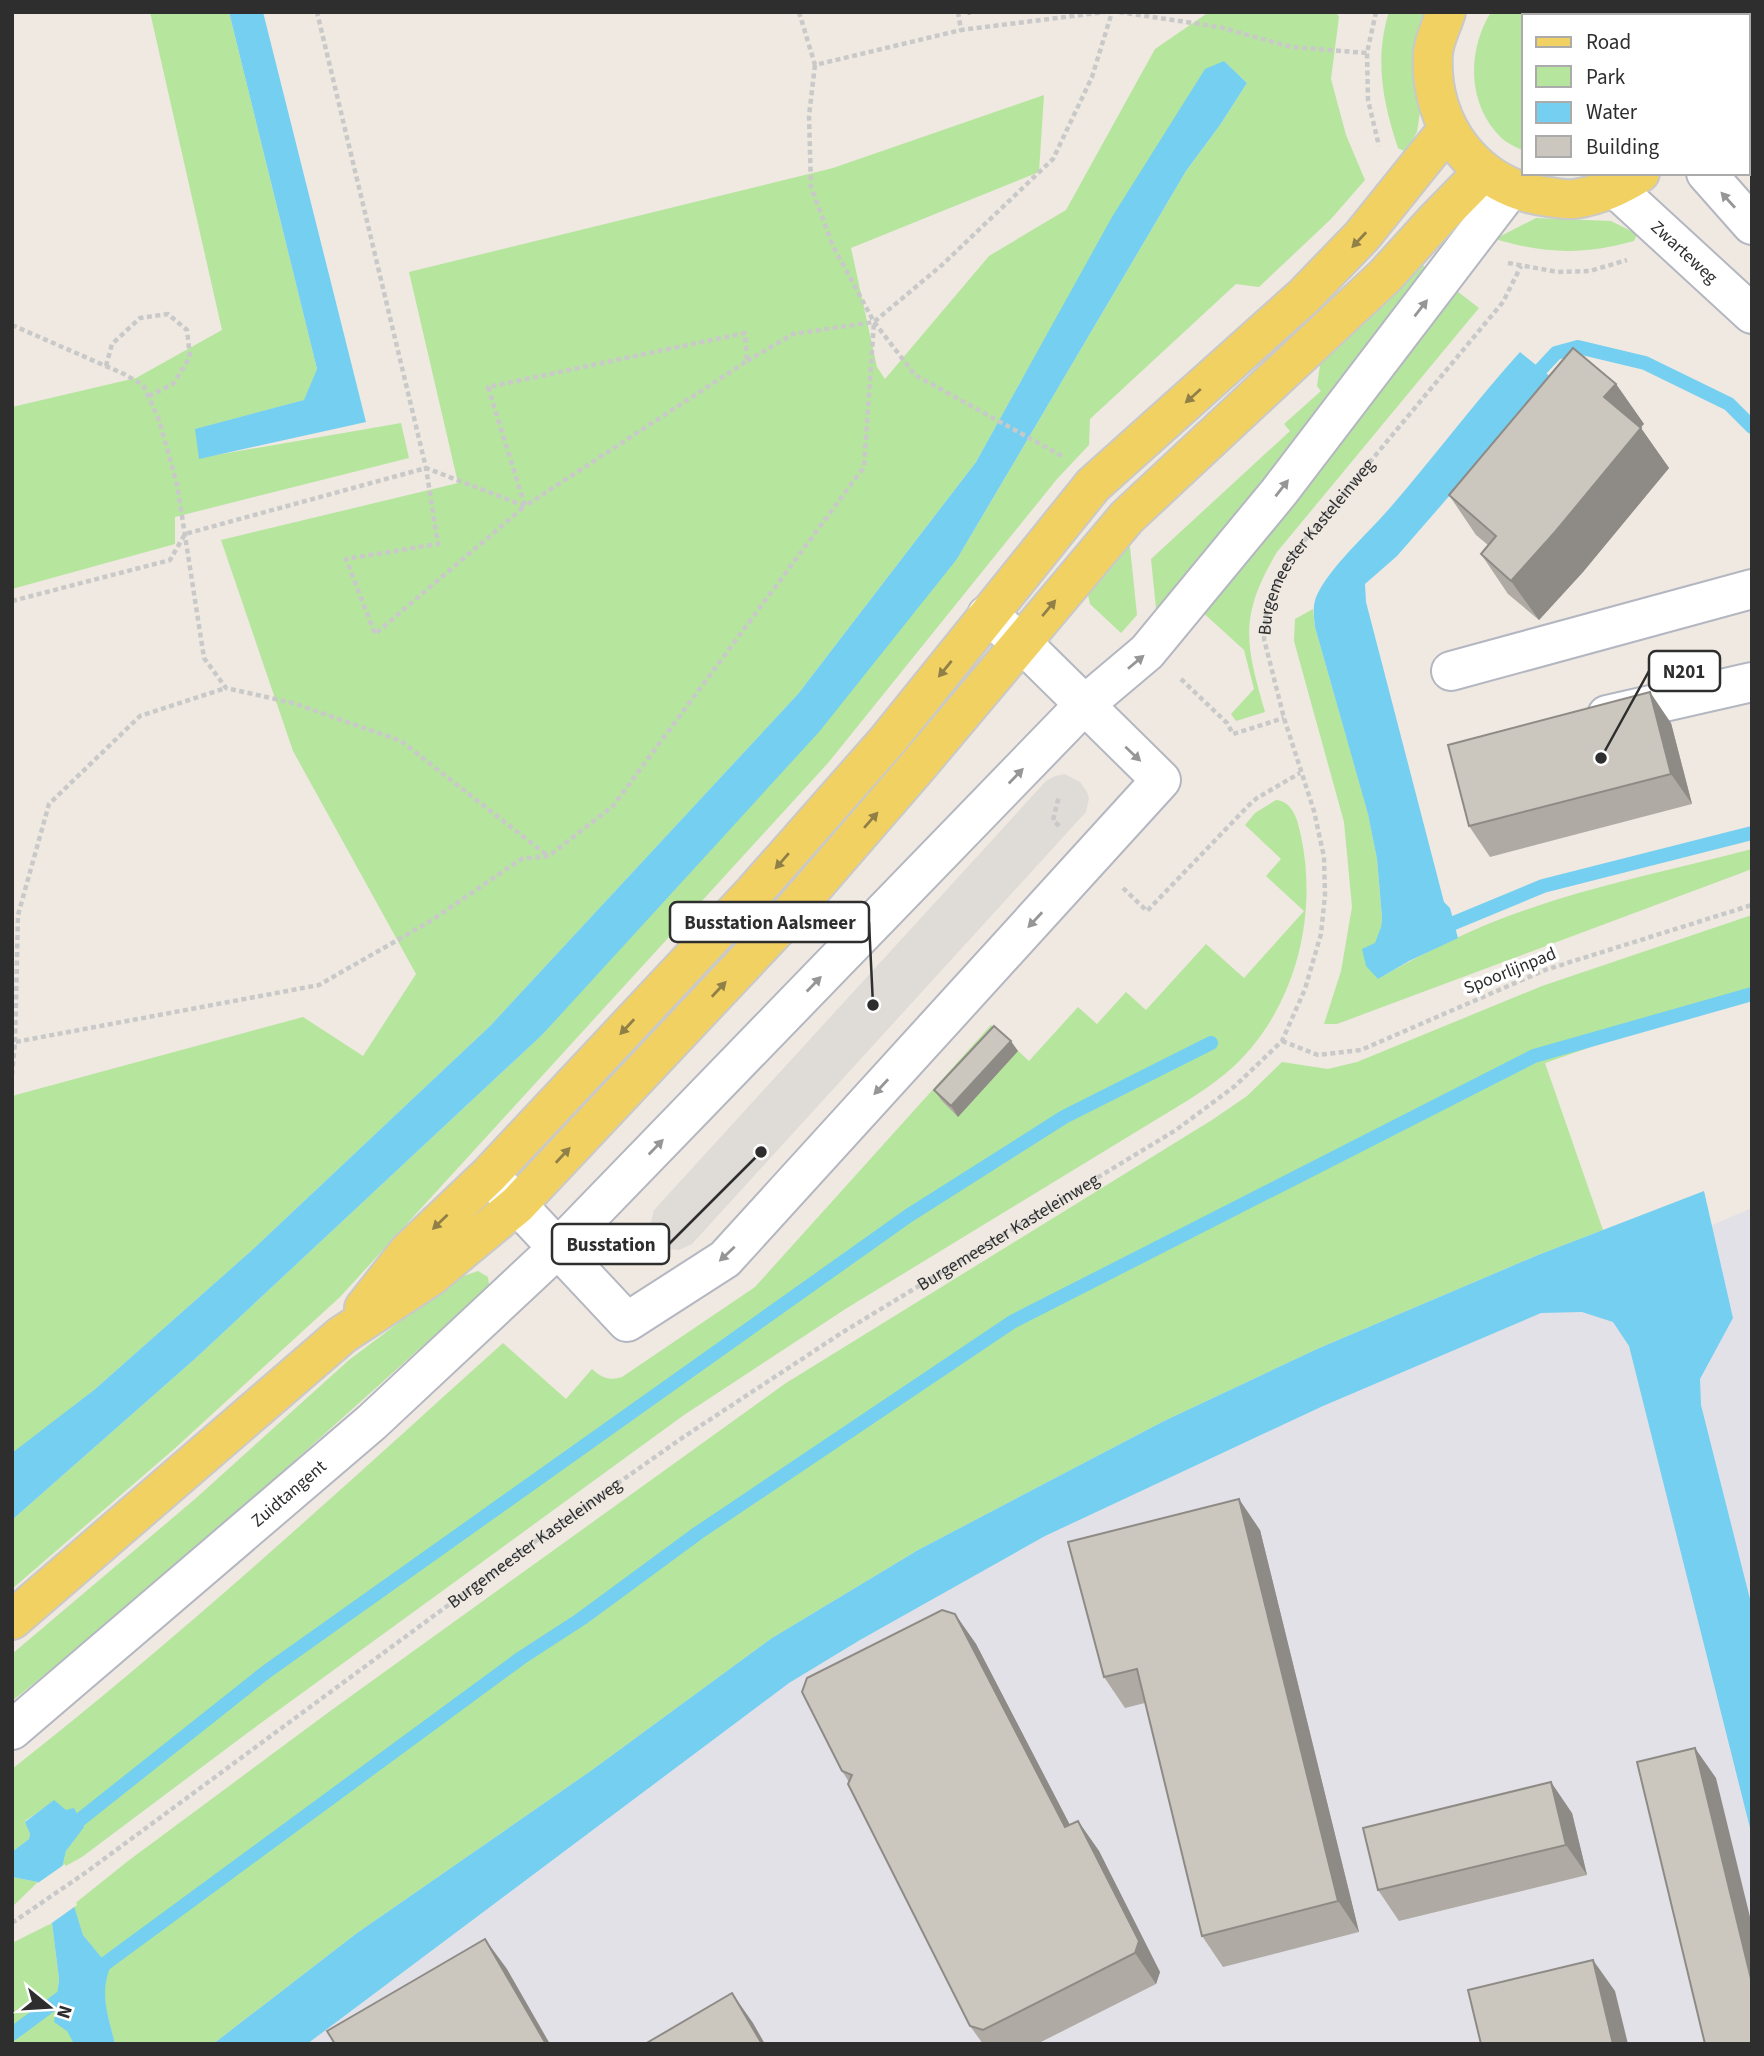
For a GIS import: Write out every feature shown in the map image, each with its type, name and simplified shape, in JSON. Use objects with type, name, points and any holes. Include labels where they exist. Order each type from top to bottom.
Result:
[{"type":"main road","points":[[1446,12],[1433,51],[1434,91],[1448,129],[1465,155],[1498,179],[1528,195],[1573,199],[1628,181]]},
{"type":"main road","points":[[342,1335],[408,1252],[489,1175],[754,892],[887,741],[1093,485],[1303,297],[1363,236],[1448,129]]},
{"type":"main road","points":[[12,1620],[342,1335],[430,1277],[517,1205],[783,922],[1127,517],[1385,276],[1436,220],[1498,179]]},
{"type":"street","points":[[1708,175],[1752,225]]},
{"type":"street","points":[[1083,706],[1149,650],[1279,492],[1498,179]]},
{"type":"street","name":"Zwarteweg","points":[[1628,181],[1752,314]]},
{"type":"street","points":[[1451,671],[1752,589]]},
{"type":"street","points":[[489,1175],[627,1322],[725,1258],[1161,780],[1021,642],[988,615]]},
{"type":"street","points":[[1585,721],[1752,681]]},
{"type":"street","name":"Zuidtangent","points":[[12,1730],[372,1422],[558,1249],[1083,706]]},
{"type":"path","points":[[317,12],[426,468],[438,544],[346,559],[375,635],[525,506],[747,361],[793,334],[874,322],[942,265],[1053,159],[1092,77],[1112,12]]},
{"type":"path","points":[[799,12],[815,65],[809,116],[811,187],[833,246],[874,322],[915,375],[1041,444]]},
{"type":"path","points":[[958,12],[961,30]]},
{"type":"path","points":[[815,65],[961,30],[1105,12]]},
{"type":"path","points":[[1119,12],[1219,27],[1291,47],[1367,53]]},
{"type":"path","name":"Burgemeester Kasteleinweg","points":[[12,1923],[85,1874],[523,1550],[682,1438],[843,1332],[1176,1130],[1235,1086],[1282,1041],[1305,989],[1321,934],[1325,895],[1324,857],[1314,811],[1284,718],[1264,639],[1267,608],[1278,579],[1290,558],[1503,302],[1521,266]]},
{"type":"path","points":[[106,366],[112,344],[140,318],[168,314],[187,330],[190,357],[173,383],[149,396]]},
{"type":"path","points":[[15,1042],[319,985],[429,922],[521,859],[549,856],[613,806],[864,467],[874,322]]},
{"type":"path","points":[[12,326],[106,366],[143,385],[158,417],[177,484],[204,658],[226,688]]},
{"type":"path","points":[[525,506],[488,387],[745,333],[747,361]]},
{"type":"path","points":[[12,601],[170,560],[185,534],[426,468],[525,506]]},
{"type":"path","points":[[1149,650],[1227,723],[1233,734],[1284,718]]},
{"type":"path","points":[[12,1075],[18,915],[49,804],[140,716],[226,688],[293,703],[401,741],[549,856]]},
{"type":"path","points":[[1147,911],[1249,805],[1300,773]]},
{"type":"path","name":"Spoorlijnpad","points":[[1282,1041],[1318,1055],[1361,1050],[1545,970],[1752,905]]},
{"type":"shaded area","points":[[1065,774],[1080,782],[1087,792],[1089,798],[1086,812],[692,1244],[679,1250],[668,1249],[662,1244],[650,1226],[654,1210],[1046,781]]},
{"type":"shaded area","points":[[1752,1208],[1752,2044],[283,2044],[778,1676],[1153,1464]]},
{"type":"green space","points":[[150,12],[229,12],[317,369],[305,400],[196,429],[199,458],[401,423],[409,458],[175,517],[175,544],[12,589],[12,407],[136,378],[222,330]]},
{"type":"green space","points":[[1209,12],[1336,12],[1339,17],[1331,79],[1346,135],[1365,180],[1331,219],[1259,287],[1236,284],[1090,419],[1089,445],[1057,479],[828,763],[340,1297],[173,1450],[12,1589],[12,1520],[197,1357],[542,1035],[957,559],[1186,171],[1247,83],[1224,61],[1021,381],[976,462],[798,694],[490,1026],[251,1251],[94,1390],[12,1454],[12,1096],[303,1017],[363,1056],[416,974],[293,751],[221,540],[458,483],[409,272],[833,168],[1044,95],[1039,172],[851,248],[877,367],[885,379],[989,256],[1066,210],[1155,49]]},
{"type":"green space","points":[[1389,12],[1423,12],[1424,17],[1415,68],[1421,105],[1417,132],[1406,152],[1398,148],[1382,81],[1382,47]]},
{"type":"green space","points":[[1491,12],[1643,14],[1522,14],[1522,150],[1505,141],[1492,128],[1477,96],[1474,62],[1483,28]]},
{"type":"green space","points":[[1536,218],[1611,221],[1637,234],[1634,241],[1616,246],[1565,251],[1531,248],[1495,239]]},
{"type":"green space","points":[[1419,262],[1433,273],[1163,613],[1156,608],[1151,559],[1290,431],[1284,424],[1321,391],[1317,386],[1321,358]]},
{"type":"green space","points":[[1453,288],[1479,308],[1277,552],[1265,574],[1256,594],[1249,630],[1253,667],[1265,712],[1236,721],[1231,714],[1254,689],[1244,650],[1199,609]]},
{"type":"green space","points":[[1124,542],[1130,547],[1137,615],[1121,633],[1090,604],[1087,590]]},
{"type":"green space","points":[[1313,609],[1315,627],[1368,813],[1377,859],[1382,918],[1376,943],[1378,979],[1467,933],[1560,898],[1752,849],[1752,869],[1337,1024],[1324,1024],[1341,971],[1352,907],[1344,822],[1294,641],[1295,619]]},
{"type":"green space","points":[[1276,800],[1291,808],[1301,836],[1306,868],[1303,934],[1284,996],[1268,1025],[1249,1051],[1225,1074],[1190,1099],[847,1308],[684,1415],[250,1731],[82,1857],[62,1868],[66,1851],[83,1827],[54,1801],[25,1821],[29,1839],[12,1852],[12,1769],[200,1614],[503,1343],[566,1399],[592,1369],[606,1378],[622,1377],[755,1287],[991,1025],[1029,1061],[1078,1007],[1097,1024],[1126,992],[1146,1010],[1206,944],[1244,978],[1304,911],[1266,876],[1281,859],[1245,825],[1255,813]]},
{"type":"green space","points":[[1752,915],[1752,991],[1545,1063],[1603,1230],[1317,1349],[1164,1421],[918,1550],[772,1638],[592,1770],[357,1933],[213,2044],[115,2044],[105,1997],[109,1968],[83,1935],[73,1905],[333,1709],[786,1383],[1212,1120],[1247,1096],[1282,1062],[1328,1069],[1357,1062],[1542,986]]},
{"type":"green space","points":[[478,1271],[488,1277],[489,1285],[465,1308],[185,1557],[12,1701],[12,1654],[195,1499],[349,1360],[458,1278]]},
{"type":"green space","points":[[12,1877],[38,1882],[12,1907]]},
{"type":"green space","points":[[52,1923],[60,2004],[74,2044],[12,2044],[12,1943]]},
{"type":"water","points":[[229,12],[263,12],[366,422],[199,459],[195,429],[304,400],[317,369]]},
{"type":"water","points":[[1224,61],[1247,83],[1186,171],[957,559],[819,732],[542,1035],[197,1357],[12,1520],[12,1453],[94,1390],[251,1251],[490,1026],[798,694],[976,462],[1112,217],[1205,69]]},
{"type":"water","points":[[1520,352],[1552,378],[1397,556],[1365,584],[1366,602],[1444,902],[1450,908],[1458,938],[1378,979],[1366,966],[1362,949],[1375,943],[1381,927],[1377,859],[1368,814],[1315,627],[1314,603],[1323,584],[1340,562],[1389,509]]},
{"type":"water","points":[[1704,1191],[1733,1318],[1700,1379],[1701,1405],[1752,1607],[1752,1836],[1629,1346],[1613,1322],[1582,1312],[1541,1313],[1323,1406],[1045,1536],[860,1640],[789,1683],[307,2044],[213,2044],[357,1933],[592,1770],[772,1638],[918,1550],[1164,1421],[1317,1349],[1538,1255]]},
{"type":"water","points":[[54,1800],[66,1810],[74,1808],[84,1827],[66,1851],[62,1868],[83,1935],[110,1968],[105,1997],[115,2044],[74,2044],[67,2031],[54,2022],[59,1979],[52,1923],[38,1882],[12,1877],[12,1852],[29,1839],[30,1834],[25,1822]]},
{"type":"pier","points":[[65,1864],[77,1905],[49,1925],[35,1885]]},
{"type":"building","points":[[1573,348],[1616,384],[1604,397],[1641,428],[1511,581],[1481,554],[1496,536],[1449,495]]},
{"type":"building","points":[[1650,692],[1671,774],[1469,826],[1448,745]]},
{"type":"building","points":[[994,1026],[1011,1041],[951,1106],[934,1090]]},
{"type":"building","points":[[1239,1499],[1338,1901],[1202,1936],[1137,1669],[1104,1677],[1068,1542]]},
{"type":"building","points":[[942,1610],[955,1614],[1065,1827],[1078,1821],[1139,1941],[1135,1953],[983,2030],[970,2026],[848,1784],[852,1775],[842,1771],[802,1692],[807,1678]]},
{"type":"building","points":[[1695,1748],[1752,1983],[1752,2044],[1705,2044],[1637,1762]]},
{"type":"building","points":[[1551,1782],[1566,1845],[1378,1890],[1363,1828]]},
{"type":"building","points":[[485,1939],[546,2044],[335,2044],[327,2031]]},
{"type":"building","points":[[1593,1960],[1613,2044],[1481,2044],[1468,1990]]},
{"type":"building","points":[[732,1993],[762,2044],[645,2044]]},
{"type":"waterway","points":[[1529,382],[1556,353],[1578,347],[1645,363],[1729,404],[1752,427]]},
{"type":"waterway","points":[[1435,926],[1449,925],[1543,886],[1752,833]]},
{"type":"waterway","points":[[91,1974],[521,1658],[581,1619],[698,1533],[1012,1322],[1534,1056],[1752,994]]},
{"type":"waterway","points":[[67,1830],[266,1672],[908,1216],[1064,1117],[1211,1043]]},
{"type":"waterway","points":[[12,2034],[70,1991]]},
{"type":"place","name":"N201","points":[[1601,758]]},
{"type":"place","name":"Busstation Aalsmeer","points":[[873,1005]]},
{"type":"place","name":"Busstation","points":[[761,1152]]}]
